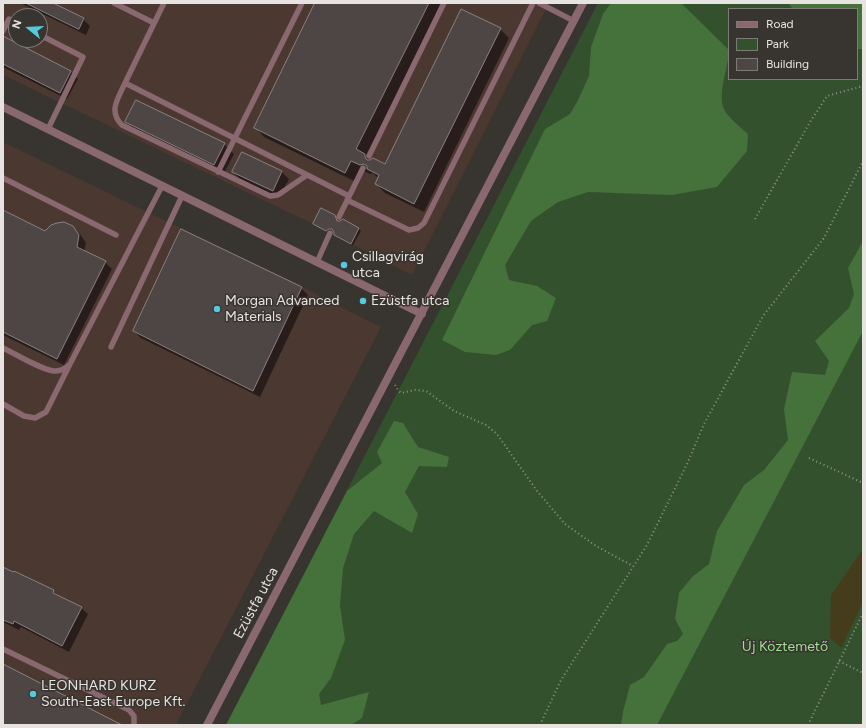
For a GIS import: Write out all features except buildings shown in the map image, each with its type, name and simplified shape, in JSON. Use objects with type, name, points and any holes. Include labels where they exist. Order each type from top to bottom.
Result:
[{"type":"street","name":"Ezüstfa utca","points":[[207,725],[583,3]]},
{"type":"street","points":[[3,107],[422,314]]},
{"type":"lane","points":[[114,3],[154,23]]},
{"type":"lane","points":[[164,3],[125,83],[115,108],[116,119],[122,125],[270,196],[278,195],[307,175]]},
{"type":"lane","points":[[218,172],[302,3]]},
{"type":"lane","points":[[369,156],[444,3]]},
{"type":"lane","points":[[125,83],[307,175],[409,230],[418,228],[424,222],[533,3]]},
{"type":"lane","points":[[539,3],[574,20]]},
{"type":"lane","points":[[3,32],[8,21]]},
{"type":"lane","points":[[48,39],[84,57],[48,130]]},
{"type":"lane","points":[[338,217],[363,168]]},
{"type":"lane","points":[[3,178],[116,235]]},
{"type":"lane","points":[[3,404],[24,416],[35,418],[46,412],[162,186]]},
{"type":"lane","points":[[111,347],[182,196]]},
{"type":"lane","points":[[316,262],[330,233]]},
{"type":"lane","points":[[3,348],[48,370],[59,371],[70,364]]},
{"type":"lane","points":[[3,649],[129,710],[134,716],[134,725]]},
{"type":"path","points":[[755,219],[810,122],[827,96],[863,86]]},
{"type":"path","points":[[540,725],[561,680],[650,539],[687,464],[704,424],[763,316],[824,238],[863,161]]},
{"type":"path","points":[[391,374],[399,392],[404,393],[415,390],[426,391],[454,411],[486,425],[497,434],[537,491],[565,524],[596,546],[632,566]]},
{"type":"path","points":[[809,458],[863,483]]},
{"type":"path","points":[[808,725],[863,613]]},
{"type":"path","points":[[839,661],[863,673]]},
{"type":"shaded area","points":[[3,3],[549,3],[412,275],[313,224],[3,75]]},
{"type":"shaded area","points":[[3,142],[381,327],[176,725],[3,725]]},
{"type":"green space","name":"Új Köztemető","points":[[598,3],[863,3],[863,725],[226,725]]},
{"type":"green space","points":[[611,3],[681,3],[728,49],[728,58],[722,92],[723,107],[734,122],[748,134],[747,151],[717,187],[672,195],[588,192],[558,202],[531,221],[505,265],[509,280],[537,286],[556,298],[547,321],[532,325],[510,350],[496,355],[465,352],[442,340],[545,129],[570,114],[577,102],[589,76],[591,47],[603,14]]},
{"type":"green space","points":[[788,3],[863,3],[863,49],[858,49],[858,8],[792,8]]},
{"type":"green space","points":[[863,241],[863,331],[657,725],[621,725],[630,685],[644,677],[667,644],[677,641],[683,634],[675,619],[679,593],[692,577],[709,564],[717,531],[744,485],[764,470],[788,440],[784,409],[792,372],[825,375],[829,361],[815,341],[849,308],[854,294],[848,268]]},
{"type":"green space","points":[[394,421],[403,423],[418,447],[449,457],[447,467],[419,466],[405,492],[418,514],[412,533],[374,511],[354,534],[343,568],[340,606],[345,640],[331,678],[319,694],[321,705],[369,692],[362,718],[351,725],[226,725],[347,491],[382,463],[377,452]]},
{"type":"sand","points":[[863,549],[863,602],[841,648],[830,638],[831,595]]},
{"type":"place","name":"Csillagvirág utca","points":[[344,265]]},
{"type":"place","name":"Ezüstfa utca","points":[[363,301]]},
{"type":"place","name":"Morgan Advanced Materials","points":[[217,309]]},
{"type":"place","name":"LEONHARD KURZ South-East Europe Kft.","points":[[33,694]]}]
